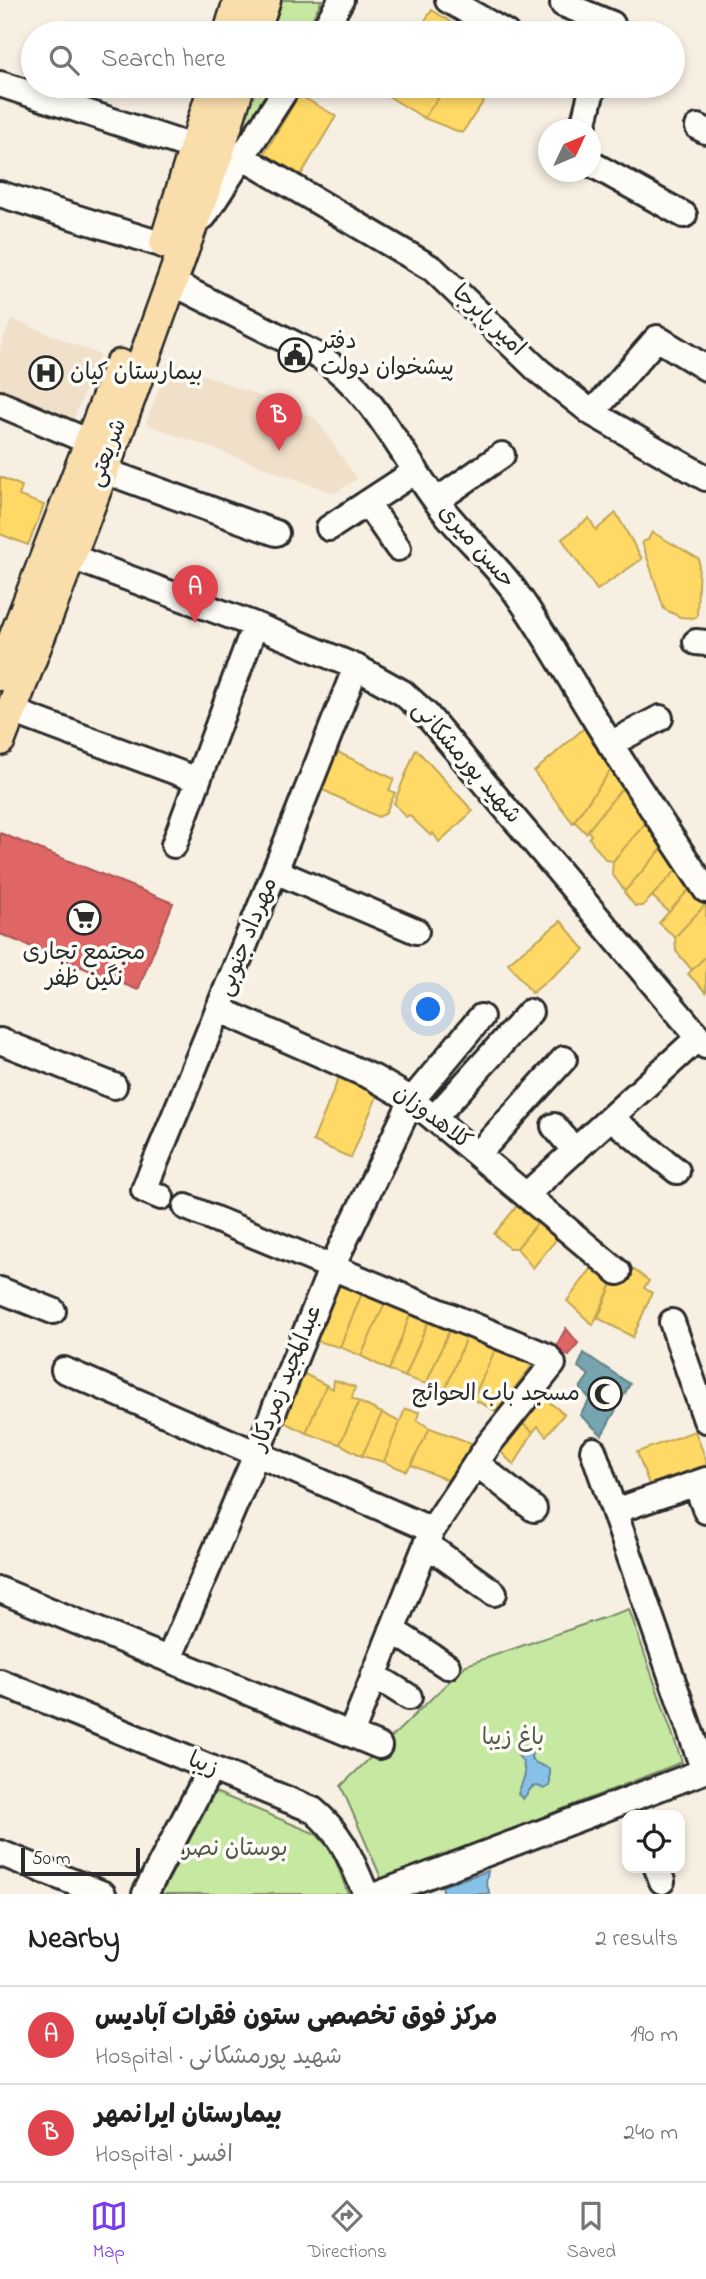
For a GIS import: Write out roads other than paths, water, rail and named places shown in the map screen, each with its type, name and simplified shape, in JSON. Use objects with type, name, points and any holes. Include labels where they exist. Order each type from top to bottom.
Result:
[{"type":"main road","points":[[233,21],[239,0]]},
{"type":"main road","points":[[258,21],[265,0]]},
{"type":"main road","name":"شریعتی","points":[[0,740],[171,282],[195,148],[210,98]]},
{"type":"main road","name":"شریعتی","points":[[0,675],[90,442],[218,153],[235,98]]},
{"type":"street","points":[[330,21],[341,0]]},
{"type":"street","points":[[449,0],[485,21]]},
{"type":"street","points":[[563,4],[612,19]]},
{"type":"street","points":[[0,84],[21,91]]},
{"type":"street","points":[[43,98],[195,148]]},
{"type":"street","points":[[0,194],[177,247],[242,158],[280,98]]},
{"type":"street","points":[[585,119],[590,98]]},
{"type":"street","name":"امیر پابرجا","points":[[242,158],[433,269],[539,371],[592,413],[706,478]]},
{"type":"street","points":[[601,169],[684,215]]},
{"type":"street","name":"حسن میری","points":[[171,282],[322,358],[358,387],[436,501],[515,592],[706,890]]},
{"type":"street","points":[[592,413],[657,338],[706,368]]},
{"type":"street","points":[[0,404],[90,442]]},
{"type":"street","points":[[436,501],[502,455]]},
{"type":"street","points":[[102,470],[276,533]]},
{"type":"street","points":[[329,528],[416,471]]},
{"type":"street","points":[[367,503],[398,548]]},
{"type":"street","name":"شهید پورمشکانی","points":[[69,556],[255,625],[356,667],[403,693],[426,714],[702,1042]]},
{"type":"street","points":[[174,845],[255,625]]},
{"type":"street","name":"مهرداد جنوبی","points":[[161,1197],[144,1190],[356,667]]},
{"type":"street","points":[[12,710],[198,780]]},
{"type":"street","points":[[610,744],[660,718]]},
{"type":"street","points":[[275,871],[416,932]]},
{"type":"street","name":"کلاهدوزان","points":[[218,1009],[374,1078],[412,1100],[618,1272]]},
{"type":"street","points":[[434,1118],[530,1012]]},
{"type":"street","name":"عبدالمجید زمردکار","points":[[169,1659],[331,1269],[412,1100],[481,1017]]},
{"type":"street","points":[[0,1041],[114,1086]]},
{"type":"street","points":[[526,1195],[611,1118],[702,1042]]},
{"type":"street","points":[[478,1154],[564,1059]]},
{"type":"street","points":[[611,1118],[677,1171]]},
{"type":"street","points":[[554,1126],[575,1151]]},
{"type":"street","points":[[186,1207],[547,1356],[553,1364],[476,1464],[429,1537],[351,1734]]},
{"type":"street","points":[[0,1290],[53,1311]]},
{"type":"street","points":[[672,1322],[706,1420]]},
{"type":"street","points":[[64,1370],[256,1455],[429,1537],[494,1594]]},
{"type":"street","points":[[379,1894],[633,1807],[704,1771],[593,1450]]},
{"type":"street","points":[[476,1464],[534,1509]]},
{"type":"street","points":[[615,1511],[701,1482],[706,1511]]},
{"type":"street","points":[[0,1590],[379,1746]]},
{"type":"street","points":[[392,1630],[447,1666]]},
{"type":"street","points":[[374,1675],[409,1697]]},
{"type":"street","name":"زیبا","points":[[0,1682],[313,1810],[332,1826],[349,1854],[366,1894]]},
{"type":"street","points":[[145,1894],[211,1768]]},
{"type":"street","points":[[0,1853],[103,1894]]},
{"type":"water","points":[[533,1747],[531,1758],[550,1769],[550,1786],[544,1789],[532,1787],[523,1799],[518,1794],[525,1775],[523,1762],[514,1750]]},
{"type":"water","points":[[488,1871],[486,1882],[490,1894],[444,1894],[442,1886]]},
{"type":"place","name":"دفتر پیشخوان دولت","points":[[295,355]]},
{"type":"place","name":"بیمارستان کیان","points":[[46,373]]},
{"type":"place","name":"بیمارستان ایرانمهر","points":[[279,451]]},
{"type":"place","name":"مرکز فوق تخصصی ستون فقرات آبادیس","points":[[195,623]]},
{"type":"place","name":"مجتمع تجاری نگین ظفر","points":[[84,918]]},
{"type":"place","name":"مسجد باب الحوائج","points":[[605,1394]]},
{"type":"park label","name":"باغ زیبا","points":[[513,1738]]},
{"type":"park label","name":"بوستان نصر","points":[[235,1849]]}]
